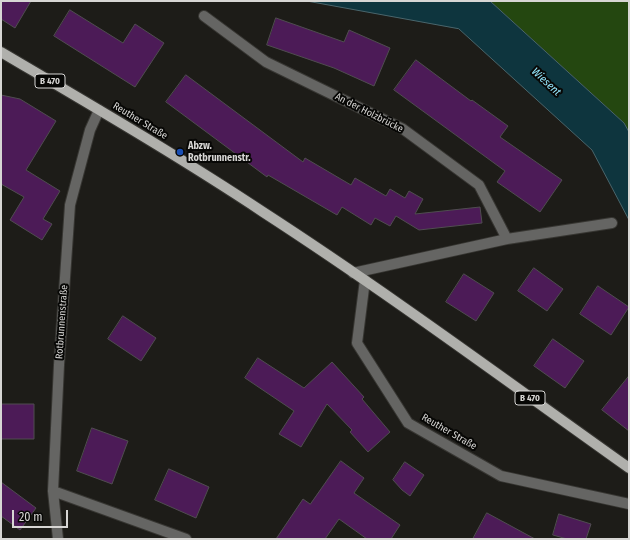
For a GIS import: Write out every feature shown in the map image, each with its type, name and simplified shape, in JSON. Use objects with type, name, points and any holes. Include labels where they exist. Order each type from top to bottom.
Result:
[{"type":"main road","name":"Reuther Straße","points":[[1,52],[99,110],[263,212],[353,274],[365,280],[629,468]]},
{"type":"street","name":"An der Holzbrücke","points":[[204,16],[266,62],[403,129],[479,185],[507,239]]},
{"type":"street","name":"Rotbrunnenstraße","points":[[58,539],[53,491],[70,205],[90,130],[99,110]]},
{"type":"street","points":[[353,274],[507,239],[612,223]]},
{"type":"street","name":"Reuther Straße","points":[[365,280],[356,343],[408,423],[501,476],[629,504]]},
{"type":"street","points":[[53,491],[186,539]]},
{"type":"green space","points":[[490,1],[629,1],[629,132],[624,123]]},
{"type":"water","name":"Wiesent","points":[[307,1],[490,1],[624,123],[629,132],[629,220],[592,150],[459,29]]},
{"type":"building","points":[[1,1],[31,1],[15,28],[1,19]]},
{"type":"building","points":[[70,10],[123,43],[135,24],[164,43],[135,87],[54,36]]},
{"type":"building","points":[[276,18],[344,42],[349,30],[390,48],[374,86],[334,68],[267,45]]},
{"type":"building","points":[[416,60],[471,101],[472,100],[508,126],[500,137],[562,180],[540,212],[497,182],[505,171],[394,90]]},
{"type":"building","points":[[186,75],[303,162],[305,158],[351,185],[355,178],[386,196],[390,189],[405,198],[409,191],[423,199],[415,214],[480,207],[482,223],[419,230],[396,216],[390,226],[375,218],[371,225],[342,207],[337,215],[268,175],[267,177],[166,102]]},
{"type":"building","points":[[1,95],[20,99],[56,121],[26,170],[60,191],[43,219],[52,224],[42,240],[10,220],[24,197],[1,184]]},
{"type":"building","points":[[534,268],[563,289],[547,311],[518,291]]},
{"type":"building","points":[[464,274],[494,293],[476,321],[446,302]]},
{"type":"building","points":[[598,286],[629,307],[611,335],[580,314]]},
{"type":"building","points":[[123,316],[156,338],[141,361],[108,339]]},
{"type":"building","points":[[553,339],[584,361],[565,388],[534,366]]},
{"type":"building","points":[[258,358],[304,388],[332,362],[364,397],[362,399],[390,432],[368,452],[350,432],[352,430],[327,404],[301,447],[279,434],[294,411],[245,378]]},
{"type":"building","points":[[629,376],[629,431],[602,410]]},
{"type":"building","points":[[1,404],[34,404],[34,439],[1,439]]},
{"type":"building","points":[[92,428],[128,441],[112,484],[77,471]]},
{"type":"building","points":[[341,461],[364,478],[354,493],[400,525],[391,539],[367,539],[339,519],[325,539],[276,539],[303,499],[310,504]]},
{"type":"building","points":[[405,462],[424,475],[410,496],[393,480]]},
{"type":"building","points":[[169,469],[209,487],[196,518],[155,500]]},
{"type":"building","points":[[1,482],[36,508],[20,530],[1,516]]},
{"type":"building","points":[[487,513],[535,539],[473,539]]},
{"type":"building","points":[[559,514],[591,524],[586,539],[567,539],[553,535]]},
{"type":"place","name":"Abzw. Rotbrunnenstr.","points":[[180,152]]}]
